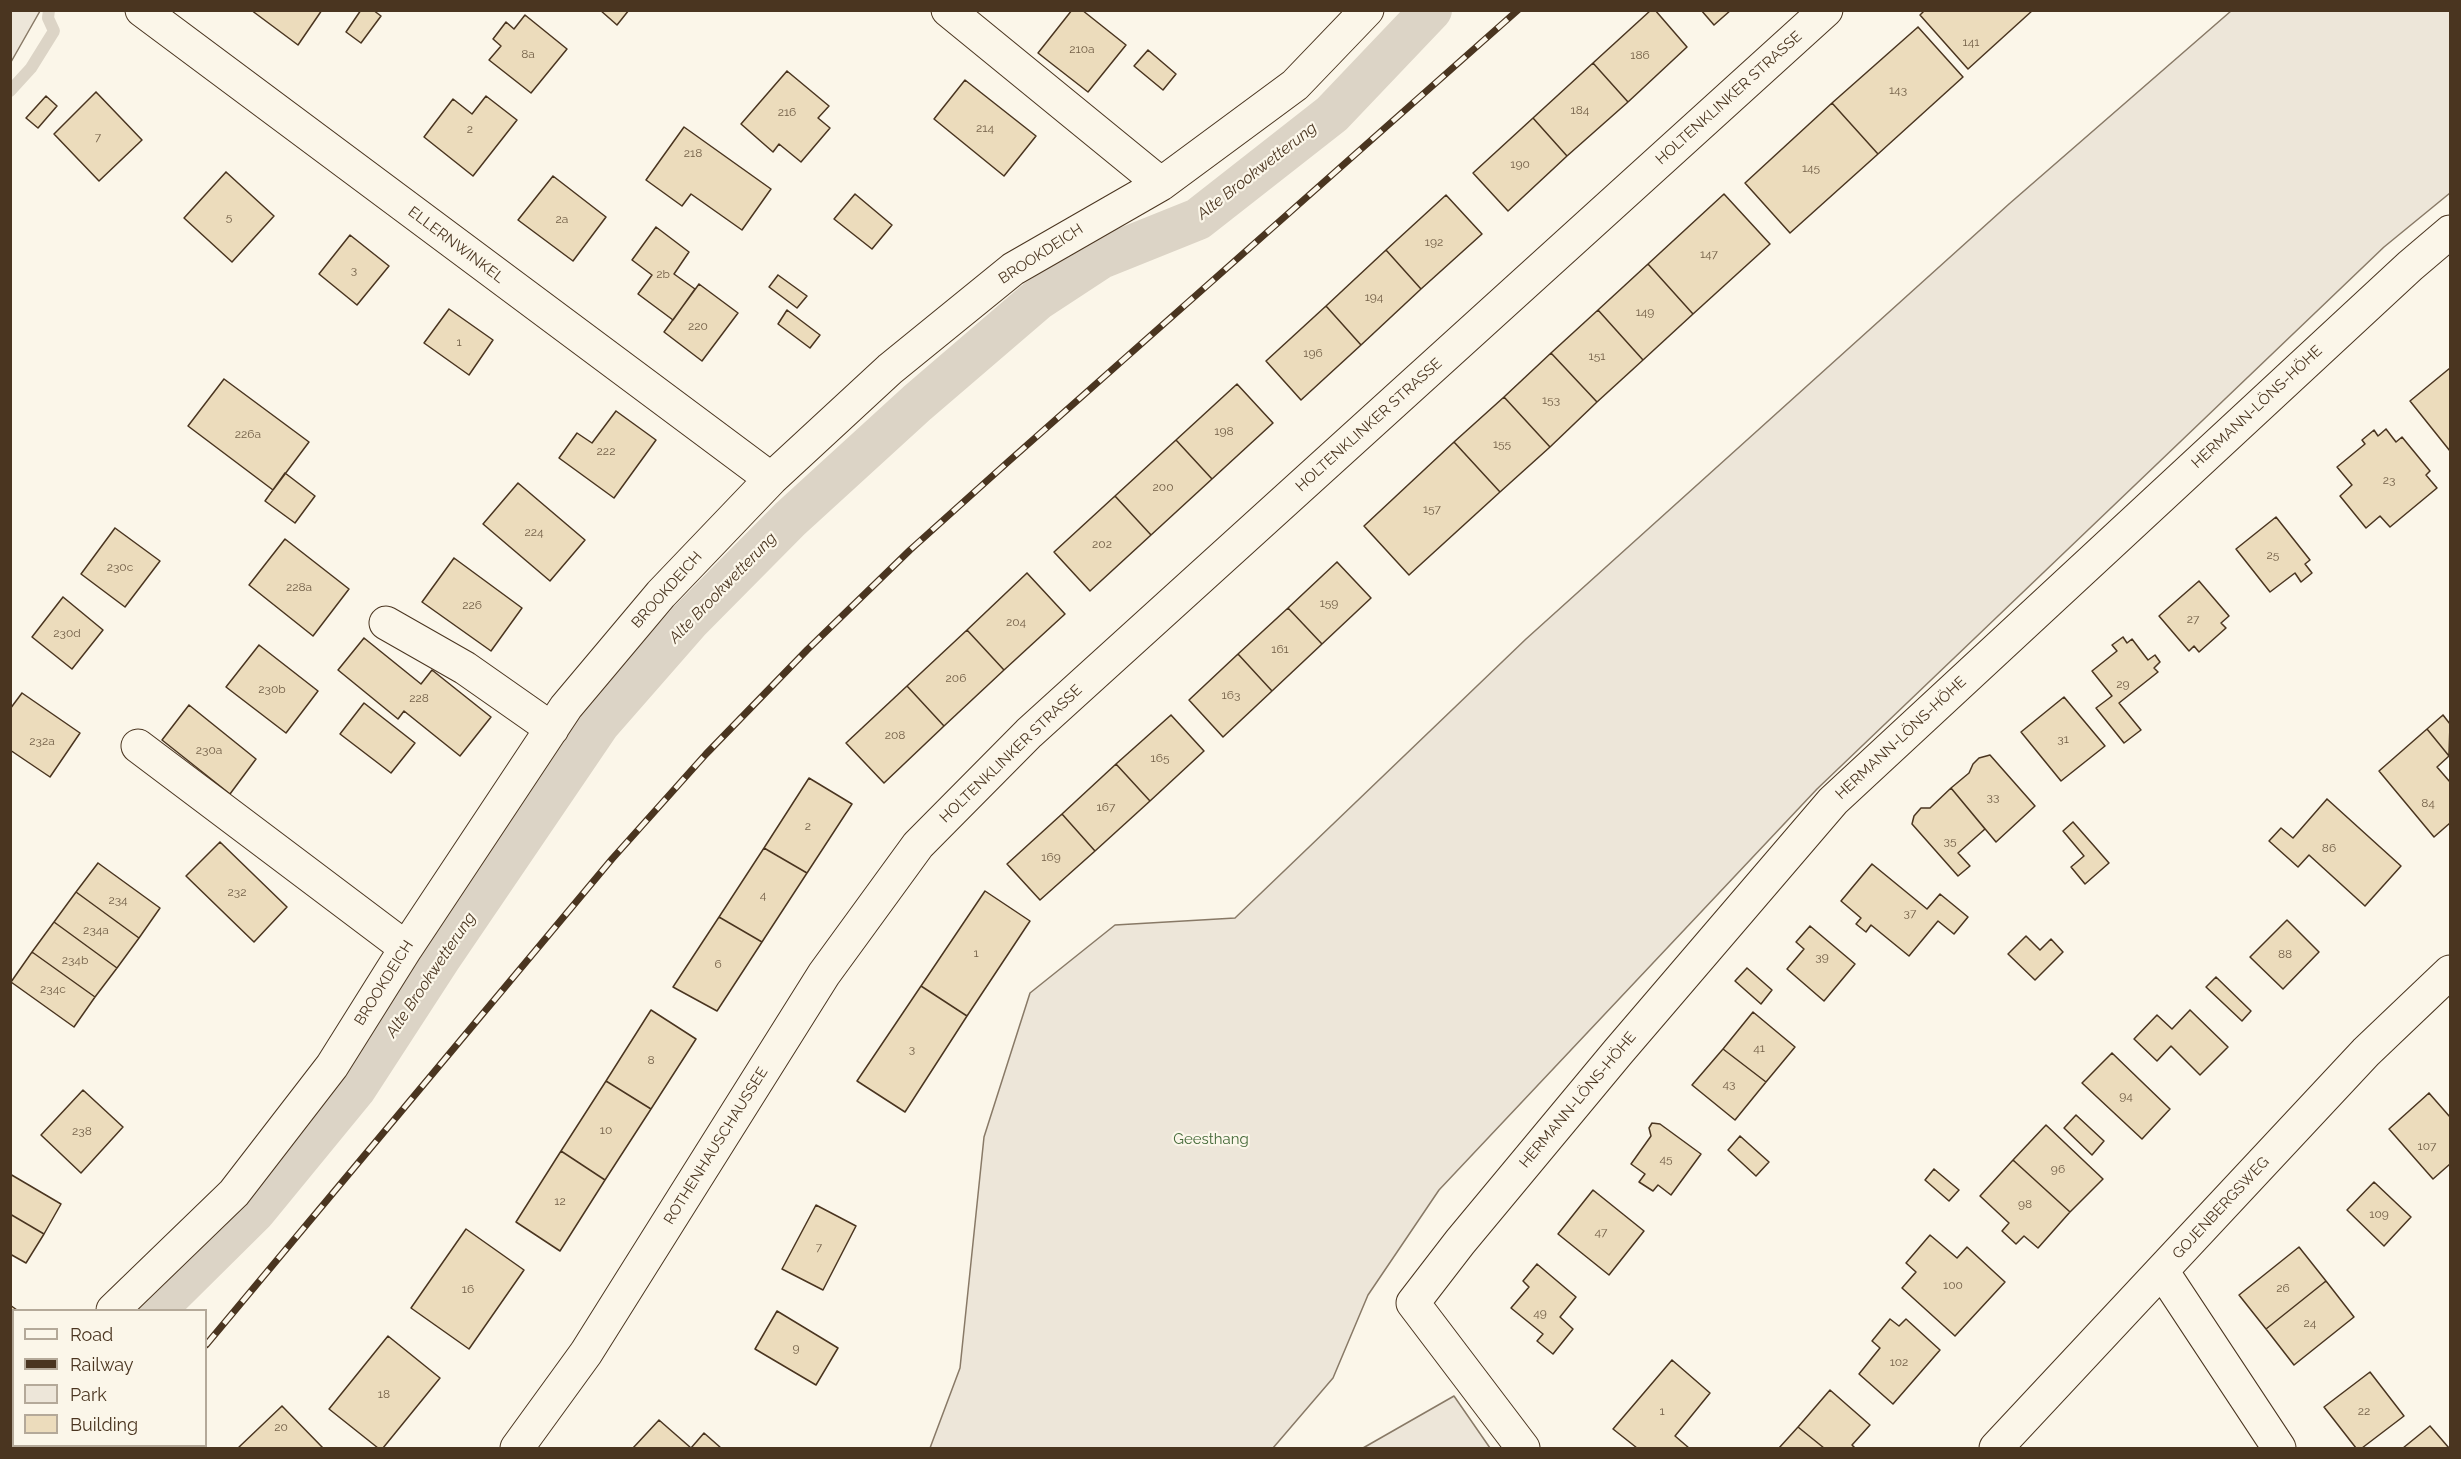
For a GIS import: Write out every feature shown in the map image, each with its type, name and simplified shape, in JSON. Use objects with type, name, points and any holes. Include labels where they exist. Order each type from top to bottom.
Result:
[{"type":"street","name":"ELLERNWINKEL","points":[[142,10],[771,479]]},
{"type":"street","points":[[948,10],[1161,184]]},
{"type":"street","name":"BROOKDEICH","points":[[115,1309],[234,1193],[332,1066],[406,948],[566,707],[661,594],[771,479],[890,369],[1013,269],[1161,184],[1295,85],[1367,10]]},
{"type":"street","name":"HOLTENKLINKER STRASSE","points":[[918,845],[1029,733],[1826,10]]},
{"type":"street","name":"HERMANN-LÖNS-HÖHE","points":[[1523,1449],[1413,1303],[1460,1242],[1618,1052],[1833,801],[2410,266],[2451,232]]},
{"type":"street","points":[[386,623],[465,668],[552,729]]},
{"type":"street","points":[[138,746],[406,948]]},
{"type":"street","name":"ROTHENHAUSCHAUSSEE","points":[[517,1449],[586,1353],[824,974],[918,845]]},
{"type":"street","name":"GOJENBERGSWEG","points":[[1996,1449],[2366,1052],[2451,972]]},
{"type":"street","points":[[2162,1271],[2279,1449]]},
{"type":"green space","points":[[10,11],[40,11],[11,62]]},
{"type":"green space","name":"Geesthang","points":[[2231,11],[2450,11],[2450,193],[2384,247],[1817,789],[1439,1190],[1368,1295],[1333,1378],[1273,1448],[930,1448],[960,1368],[984,1137],[1030,993],[1115,925],[1235,918],[1526,639],[2009,204]]},
{"type":"green space","points":[[1454,1396],[1490,1448],[1363,1448]]},
{"type":"shaded area","points":[[12,1438],[12,1447],[52,1447],[11,1448]]},
{"type":"building","points":[[251,10],[322,10],[298,45]]},
{"type":"building","points":[[361,10],[373,10],[381,16],[361,43],[346,32]]},
{"type":"building","points":[[600,10],[629,10],[617,25]]},
{"type":"building","points":[[1072,10],[1082,10],[1126,45],[1088,92],[1038,53]]},
{"type":"building","points":[[1651,10],[1655,10],[1687,47],[1628,102],[1593,63]]},
{"type":"building","points":[[1701,10],[1731,10],[1714,25]]},
{"type":"building","points":[[1925,10],[2033,10],[1968,69],[1920,15]]},
{"type":"building","points":[[525,15],[567,49],[531,93],[489,60],[501,46],[493,39],[506,22],[514,29]]},
{"type":"building","points":[[1918,27],[1963,77],[1878,154],[1832,103]]},
{"type":"building","points":[[1148,50],[1176,74],[1163,90],[1134,66]]},
{"type":"building","points":[[1593,63],[1628,102],[1567,156],[1533,118]]},
{"type":"building","points":[[787,71],[829,106],[818,118],[830,128],[801,162],[779,144],[773,152],[741,124]]},
{"type":"building","points":[[965,80],[1036,136],[1004,176],[934,119]]},
{"type":"building","points":[[96,92],[142,140],[99,181],[54,134]]},
{"type":"building","points":[[46,96],[57,106],[38,128],[26,118]]},
{"type":"building","points":[[486,96],[517,120],[473,176],[424,137],[453,99],[472,114]]},
{"type":"building","points":[[1832,103],[1878,154],[1790,233],[1745,183]]},
{"type":"building","points":[[1533,118],[1567,156],[1508,211],[1473,173]]},
{"type":"building","points":[[684,127],[771,189],[742,230],[691,194],[682,206],[646,180]]},
{"type":"building","points":[[226,172],[274,216],[232,262],[184,218]]},
{"type":"building","points":[[553,176],[606,217],[573,261],[518,220]]},
{"type":"building","points":[[855,194],[892,225],[872,249],[834,219]]},
{"type":"building","points":[[1724,194],[1770,244],[1693,314],[1648,264]]},
{"type":"building","points":[[1446,195],[1482,234],[1421,289],[1386,250]]},
{"type":"building","points":[[656,227],[689,252],[674,274],[695,289],[673,320],[638,294],[652,275],[632,260]]},
{"type":"building","points":[[350,235],[389,266],[357,305],[319,274]]},
{"type":"building","points":[[1386,250],[1421,289],[1361,345],[1326,306]]},
{"type":"building","points":[[1648,264],[1693,314],[1643,360],[1598,310]]},
{"type":"building","points":[[778,275],[807,296],[797,308],[769,287]]},
{"type":"building","points":[[699,284],[738,313],[702,361],[664,332]]},
{"type":"building","points":[[1326,306],[1361,345],[1301,400],[1266,361]]},
{"type":"building","points":[[449,309],[493,340],[469,375],[424,343]]},
{"type":"building","points":[[787,310],[820,335],[810,348],[778,324]]},
{"type":"building","points":[[1598,310],[1643,360],[1597,402],[1551,353]]},
{"type":"building","points":[[1551,353],[1597,402],[1550,447],[1504,397]]},
{"type":"building","points":[[2450,368],[2450,451],[2410,401]]},
{"type":"building","points":[[224,379],[309,442],[273,490],[188,426]]},
{"type":"building","points":[[1237,384],[1273,423],[1212,479],[1176,440]]},
{"type":"building","points":[[1504,397],[1550,447],[1500,492],[1454,442]]},
{"type":"building","points":[[616,411],[656,440],[614,498],[559,458],[577,433],[592,443]]},
{"type":"building","points":[[2386,429],[2396,442],[2402,437],[2430,471],[2426,475],[2437,488],[2390,527],[2380,516],[2366,528],[2340,496],[2352,485],[2337,467],[2365,444],[2362,440],[2374,430],[2378,436]]},
{"type":"building","points":[[1176,440],[1212,479],[1151,535],[1115,496]]},
{"type":"building","points":[[1454,442],[1500,492],[1409,575],[1364,526]]},
{"type":"building","points":[[285,473],[315,496],[295,523],[265,501]]},
{"type":"building","points":[[518,483],[585,540],[550,581],[483,524]]},
{"type":"building","points":[[1115,496],[1151,535],[1090,591],[1054,552]]},
{"type":"building","points":[[2276,517],[2310,560],[2305,564],[2312,573],[2301,582],[2295,573],[2270,592],[2236,549]]},
{"type":"building","points":[[115,528],[160,561],[125,607],[81,574]]},
{"type":"building","points":[[285,539],[349,589],[313,636],[249,585]]},
{"type":"building","points":[[454,558],[522,608],[491,651],[422,602]]},
{"type":"building","points":[[1337,562],[1371,598],[1322,644],[1288,608]]},
{"type":"building","points":[[1027,573],[1065,614],[1004,670],[967,630]]},
{"type":"building","points":[[2199,581],[2229,616],[2221,623],[2226,628],[2199,652],[2194,646],[2189,651],[2159,616]]},
{"type":"building","points":[[63,597],[103,630],[72,669],[32,637]]},
{"type":"building","points":[[1288,608],[1322,644],[1272,691],[1238,654]]},
{"type":"building","points":[[967,630],[1004,670],[944,726],[907,686]]},
{"type":"building","points":[[2123,637],[2127,643],[2132,639],[2148,660],[2155,655],[2160,662],[2154,668],[2158,672],[2119,703],[2141,730],[2124,743],[2096,708],[2112,696],[2092,671],[2117,651],[2112,645]]},
{"type":"building","points":[[364,638],[421,684],[432,670],[491,717],[460,756],[404,711],[398,719],[338,670]]},
{"type":"building","points":[[259,645],[318,691],[286,733],[226,687]]},
{"type":"building","points":[[1238,654],[1272,691],[1223,737],[1189,700]]},
{"type":"building","points":[[907,686],[944,726],[884,783],[846,743]]},
{"type":"building","points":[[22,693],[80,733],[50,777],[10,750],[10,709]]},
{"type":"building","points":[[2064,697],[2105,746],[2061,781],[2021,732]]},
{"type":"building","points":[[364,703],[415,743],[391,773],[340,734]]},
{"type":"building","points":[[189,705],[256,759],[230,794],[162,740]]},
{"type":"building","points":[[1171,715],[1204,751],[1150,801],[1116,764]]},
{"type":"building","points":[[2443,715],[2450,724],[2449,756],[2427,729]]},
{"type":"building","points":[[2427,729],[2449,756],[2437,767],[2450,782],[2450,823],[2434,837],[2379,771]]},
{"type":"building","points":[[1990,755],[2035,806],[1996,842],[1951,788],[1969,773],[1979,758]]},
{"type":"building","points":[[1116,764],[1150,801],[1095,851],[1062,814]]},
{"type":"building","points":[[809,778],[852,804],[807,873],[764,848]]},
{"type":"building","points":[[1951,788],[1985,829],[1958,853],[1970,866],[1958,876],[1912,824],[1914,816],[1921,808],[1930,808]]},
{"type":"building","points":[[2327,799],[2401,866],[2365,906],[2309,855],[2298,867],[2269,841],[2281,828],[2293,838]]},
{"type":"building","points":[[1062,814],[1095,851],[1040,900],[1007,864]]},
{"type":"building","points":[[2073,822],[2109,863],[2085,884],[2071,867],[2084,856],[2063,831]]},
{"type":"building","points":[[220,842],[287,907],[254,942],[186,876]]},
{"type":"building","points":[[764,848],[807,873],[762,942],[719,917]]},
{"type":"building","points":[[98,863],[160,908],[139,938],[76,892]]},
{"type":"building","points":[[1872,864],[1927,909],[1940,894],[1968,917],[1954,934],[1938,921],[1909,956],[1871,925],[1866,932],[1856,924],[1861,918],[1841,901]]},
{"type":"building","points":[[985,891],[1030,921],[967,1016],[921,986]]},
{"type":"building","points":[[76,892],[139,938],[117,968],[54,922]]},
{"type":"building","points":[[719,917],[762,942],[717,1011],[673,987]]},
{"type":"building","points":[[2287,920],[2319,952],[2283,989],[2250,957]]},
{"type":"building","points":[[54,922],[117,968],[95,997],[32,952]]},
{"type":"building","points":[[1810,926],[1855,964],[1824,1001],[1787,969],[1804,949],[1796,942]]},
{"type":"building","points":[[2026,936],[2040,950],[2051,939],[2063,952],[2035,980],[2008,954]]},
{"type":"building","points":[[32,952],[95,997],[74,1027],[11,982]]},
{"type":"building","points":[[1747,968],[1772,990],[1761,1004],[1735,981]]},
{"type":"building","points":[[2216,977],[2251,1011],[2242,1021],[2206,987]]},
{"type":"building","points":[[921,986],[967,1016],[905,1112],[857,1081]]},
{"type":"building","points":[[651,1010],[696,1039],[651,1109],[606,1081]]},
{"type":"building","points":[[2190,1010],[2228,1047],[2200,1075],[2171,1046],[2157,1061],[2134,1039],[2157,1015],[2172,1029]]},
{"type":"building","points":[[1753,1012],[1795,1047],[1766,1082],[1723,1049]]},
{"type":"building","points":[[1723,1049],[1766,1082],[1735,1120],[1692,1085]]},
{"type":"building","points":[[2112,1053],[2170,1109],[2142,1139],[2082,1083]]},
{"type":"building","points":[[606,1081],[651,1109],[605,1180],[561,1151]]},
{"type":"building","points":[[83,1090],[123,1127],[81,1173],[41,1135]]},
{"type":"building","points":[[2429,1093],[2450,1117],[2450,1164],[2433,1179],[2389,1129]]},
{"type":"building","points":[[2076,1115],[2104,1141],[2092,1155],[2064,1128]]},
{"type":"building","points":[[1652,1123],[1660,1124],[1701,1154],[1671,1195],[1658,1185],[1653,1191],[1639,1182],[1645,1174],[1631,1164],[1651,1136],[1649,1128]]},
{"type":"building","points":[[2046,1125],[2103,1179],[2070,1212],[2013,1160]]},
{"type":"building","points":[[1740,1136],[1769,1162],[1756,1176],[1728,1150]]},
{"type":"building","points":[[561,1151],[605,1180],[560,1251],[516,1222]]},
{"type":"building","points":[[2013,1160],[2070,1212],[2038,1248],[2024,1236],[2016,1244],[2002,1231],[2009,1223],[1980,1196]]},
{"type":"building","points":[[1934,1169],[1959,1190],[1949,1201],[1925,1180]]},
{"type":"building","points":[[10,1174],[61,1204],[44,1234],[10,1214]]},
{"type":"building","points":[[2374,1182],[2411,1217],[2384,1246],[2347,1210]]},
{"type":"building","points":[[1593,1190],[1644,1231],[1609,1275],[1558,1234]]},
{"type":"building","points":[[816,1205],[856,1226],[823,1290],[782,1269]]},
{"type":"building","points":[[10,1214],[44,1234],[26,1263],[10,1254]]},
{"type":"building","points":[[466,1229],[524,1270],[469,1349],[411,1308]]},
{"type":"building","points":[[1930,1235],[1957,1258],[1967,1247],[2005,1282],[1955,1336],[1902,1288],[1916,1272],[1906,1263]]},
{"type":"building","points":[[2299,1247],[2326,1281],[2266,1329],[2239,1295]]},
{"type":"building","points":[[1537,1264],[1576,1297],[1560,1317],[1573,1329],[1553,1354],[1537,1341],[1543,1334],[1511,1308],[1529,1287],[1523,1281]]},
{"type":"building","points":[[2326,1281],[2354,1317],[2294,1365],[2266,1329]]},
{"type":"building","points":[[10,1305],[16,1309],[12,1309],[12,1365],[10,1367]]},
{"type":"building","points":[[777,1311],[838,1348],[816,1385],[755,1349]]},
{"type":"building","points":[[1890,1319],[1899,1326],[1906,1319],[1940,1350],[1893,1404],[1859,1374],[1880,1348],[1872,1341]]},
{"type":"building","points":[[388,1336],[440,1378],[383,1448],[378,1448],[329,1409]]},
{"type":"building","points":[[1672,1360],[1710,1393],[1675,1436],[1689,1448],[1637,1448],[1613,1429]]},
{"type":"building","points":[[2370,1372],[2404,1416],[2362,1448],[2356,1448],[2324,1407]]},
{"type":"building","points":[[1830,1390],[1870,1425],[1852,1445],[1855,1448],[1824,1448],[1798,1427]]},
{"type":"building","points":[[282,1406],[323,1448],[238,1448]]},
{"type":"building","points":[[659,1420],[691,1448],[633,1448]]},
{"type":"building","points":[[2430,1426],[2449,1448],[2403,1448]]},
{"type":"building","points":[[1798,1427],[1824,1448],[1779,1448]]},
{"type":"building","points":[[704,1433],[721,1448],[691,1448]]},
{"type":"waterway","points":[[10,91],[31,68],[54,31],[48,18],[49,10]]},
{"type":"waterway","name":"Alte Brookwetterung","points":[[156,1309],[255,1211],[355,1089],[440,958],[599,724],[690,620],[790,519],[917,403],[1037,300],[1101,258],[1198,219],[1332,114],[1431,10]]},
{"type":"railway","points":[[207,1344],[612,859],[706,754],[807,650],[910,550],[1518,10]]}]
